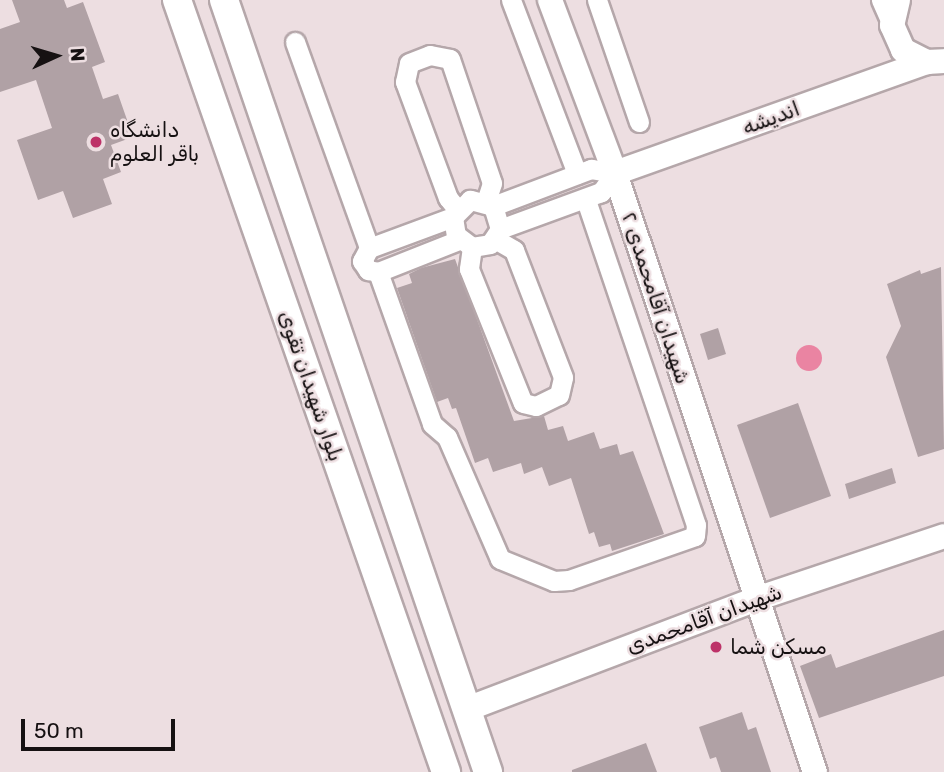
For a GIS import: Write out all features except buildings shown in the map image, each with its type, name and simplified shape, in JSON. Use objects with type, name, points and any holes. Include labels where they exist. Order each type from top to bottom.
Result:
[{"type":"main road","name":"بلوار شهیدان تقوی","points":[[177,0],[446,772]]},
{"type":"main road","name":"بلوار شهیدان تقوی","points":[[224,0],[488,772]]},
{"type":"main road","points":[[429,723],[467,709]]},
{"type":"street","points":[[511,0],[577,174]]},
{"type":"street","name":"شهیدان آقامحمدی ۲","points":[[550,0],[615,173],[815,772]]},
{"type":"street","points":[[597,0],[639,122]]},
{"type":"street","points":[[881,0],[903,50],[935,62]]},
{"type":"street","points":[[892,25],[898,0]]},
{"type":"street","points":[[295,42],[369,248]]},
{"type":"street","points":[[430,55],[450,58],[492,183],[489,204],[497,234],[514,250],[563,377],[559,395],[536,406],[523,403],[469,270],[465,244],[455,213],[405,82],[409,63],[430,55]]},
{"type":"street","name":"انديشه","points":[[615,173],[935,62]]},
{"type":"street","points":[[591,169],[615,173],[601,192],[497,234],[378,272],[368,270],[362,261],[369,248],[455,213],[470,200],[489,204],[591,169]]},
{"type":"street","points":[[378,272],[432,424],[447,437],[500,559],[554,581],[569,580],[695,537],[696,525],[585,198]]},
{"type":"street","name":"شهیدان آقامحمدی","points":[[467,709],[756,599],[944,536]]},
{"type":"shaded area","points":[[809,345],[818,349],[822,358],[818,367],[809,371],[800,367],[796,358],[800,349]]},
{"type":"place","name":"دانشگاه باقر العلوم","points":[[96,142]]},
{"type":"place","name":"مسکن شما","points":[[716,647]]}]
